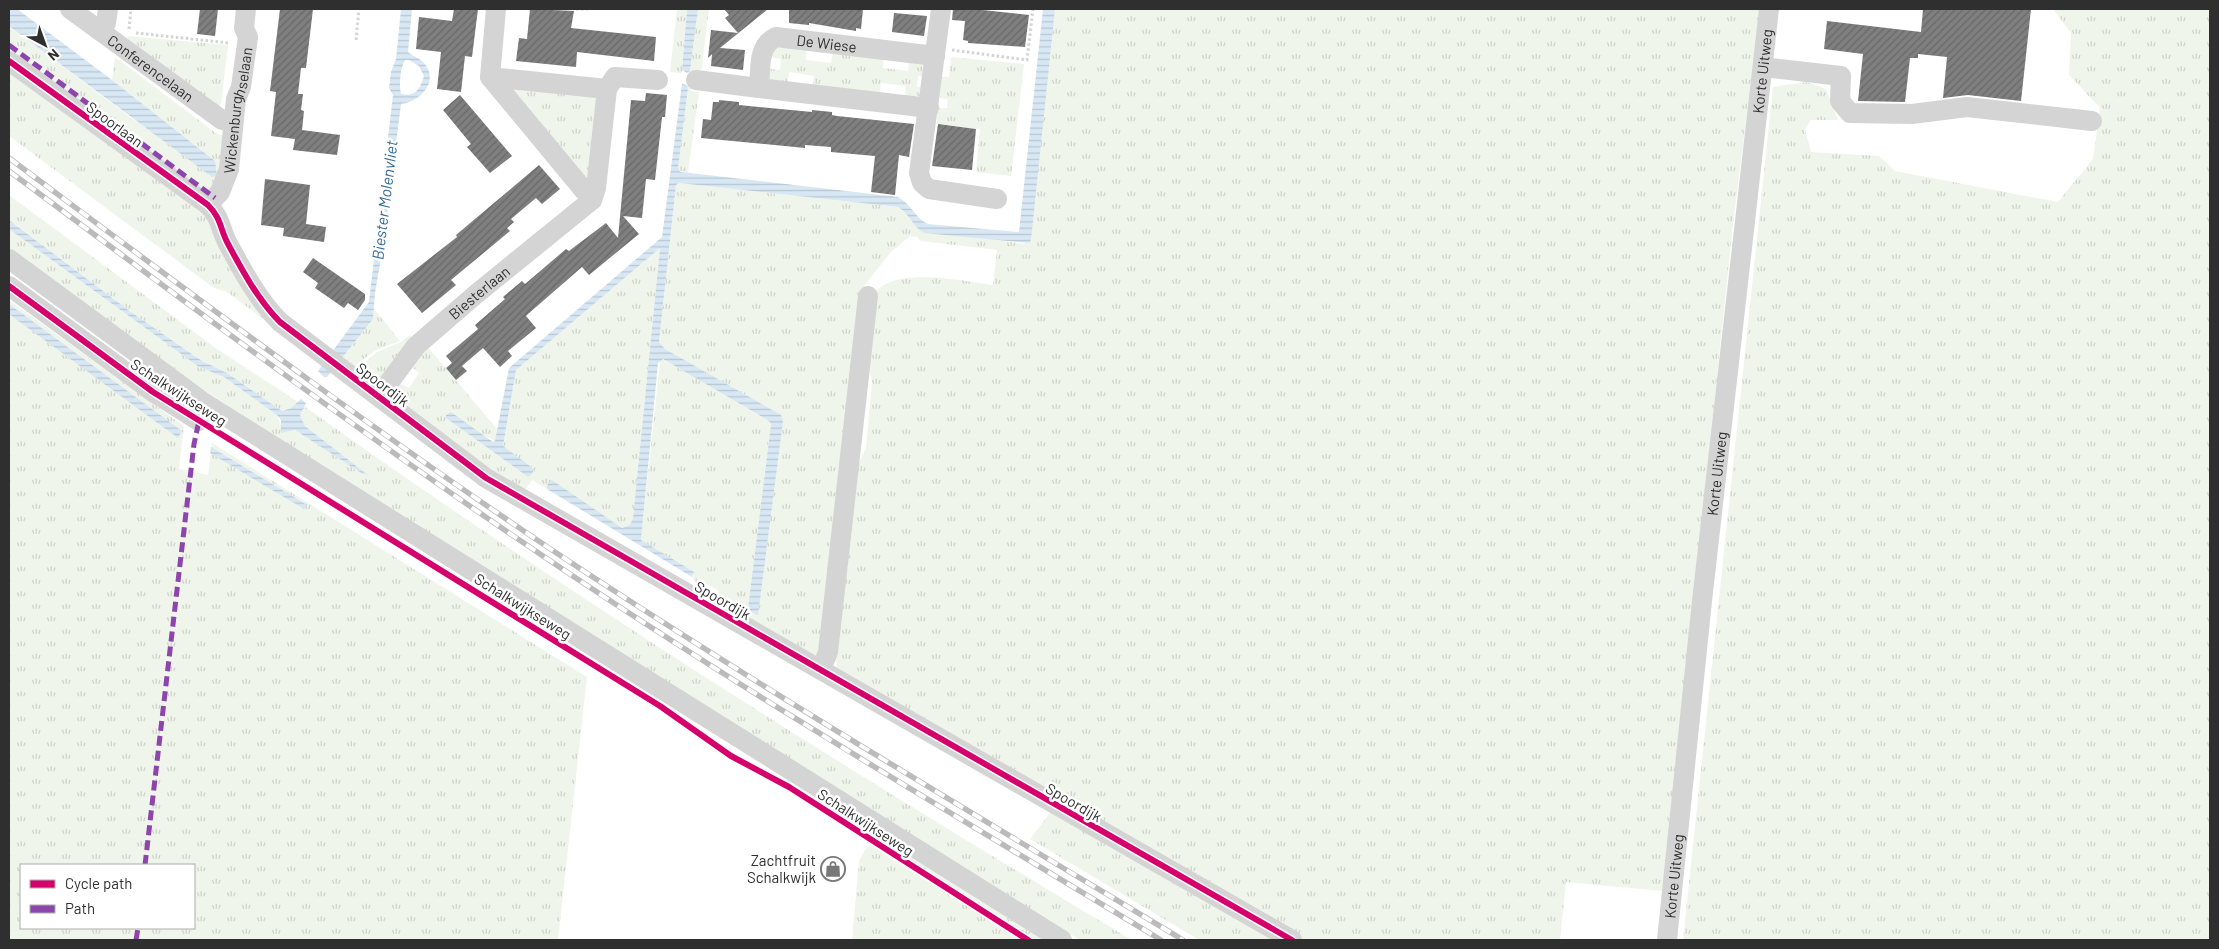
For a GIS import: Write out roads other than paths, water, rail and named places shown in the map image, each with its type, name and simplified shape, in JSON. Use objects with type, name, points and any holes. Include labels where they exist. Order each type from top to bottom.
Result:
[{"type":"street","name":"Conferencelaan","points":[[70,9],[222,120],[233,122]]},
{"type":"street","points":[[100,30],[106,23],[108,9]]},
{"type":"street","name":"Wickenburghselaan","points":[[208,205],[220,192],[226,181],[229,169],[236,99],[241,87],[248,37],[244,28],[246,9]]},
{"type":"street","points":[[496,9],[490,77],[592,200]]},
{"type":"street","points":[[941,9],[919,173],[922,183],[929,189],[939,192],[997,199]]},
{"type":"street","name":"Korte Uitweg","points":[[1667,940],[1702,601],[1769,9]]},
{"type":"street","name":"De Wiese","points":[[759,88],[763,47],[768,41],[776,37],[936,52]]},
{"type":"street","name":"Spoorlaan","points":[[9,61],[208,205]]},
{"type":"street","points":[[1763,67],[1841,76],[1840,101],[1850,113],[1912,114],[1967,107],[2092,121]]},
{"type":"street","points":[[490,77],[607,89]]},
{"type":"street","points":[[592,200],[596,188],[607,89],[615,77],[658,80]]},
{"type":"street","points":[[696,80],[929,108]]},
{"type":"street","name":"Biesterlaan","points":[[379,396],[416,346],[475,294],[592,200]]},
{"type":"street","name":"Spoordijk","points":[[208,205],[216,213],[226,241],[271,312],[280,322],[486,478],[1292,940]]},
{"type":"street","name":"Schalkwijkseweg","points":[[9,259],[203,413],[1062,940]]},
{"type":"street","name":"Schalkwijkseweg","points":[[9,286],[152,392],[203,413]]},
{"type":"street","points":[[821,670],[828,652],[868,296]]},
{"type":"water","points":[[9,9],[17,9],[112,80],[215,161],[217,176],[212,177],[9,26]]},
{"type":"water","name":"Biester Molenvliet","points":[[401,9],[412,9],[408,52],[424,63],[430,77],[426,90],[421,95],[401,104],[373,319],[327,377],[324,377],[318,371],[369,302],[393,95],[389,88],[391,72],[396,59]],"holes":[[[405,60],[409,60],[419,66],[424,76],[417,91],[406,95],[401,94],[400,81]]]},
{"type":"water","points":[[687,9],[698,9],[690,71],[687,73],[682,70]]},
{"type":"water","points":[[1043,9],[1055,9],[1031,240],[1029,243],[924,233],[898,207],[679,183],[676,185],[659,342],[665,349],[781,415],[783,421],[758,615],[748,608],[771,424],[769,421],[663,359],[658,363],[641,540],[694,572],[692,577],[547,489],[547,485],[552,480],[622,528],[630,525],[633,518],[660,248],[516,370],[503,446],[534,469],[532,474],[528,477],[446,418],[446,415],[451,412],[493,442],[495,441],[509,368],[662,237],[682,84],[687,85],[688,88],[678,169],[681,172],[898,197],[920,219],[928,224],[1019,232]]},
{"type":"water","points":[[9,220],[131,312],[202,361],[227,373],[282,411],[291,408],[301,399],[306,403],[300,415],[305,426],[369,476],[361,473],[295,430],[281,433],[281,420],[277,415],[224,377],[199,367],[9,229]]},
{"type":"water","points":[[9,304],[182,431],[178,438],[9,314]]},
{"type":"water","points":[[211,447],[307,505],[304,509],[210,453]]},
{"type":"railway","points":[[9,158],[355,413],[567,560],[796,706],[1183,940]]},
{"type":"railway","points":[[9,171],[342,416],[546,558],[774,705],[1161,940]]},
{"type":"place","name":"Zachtfruit Schalkwijk","points":[[833,869]]}]
